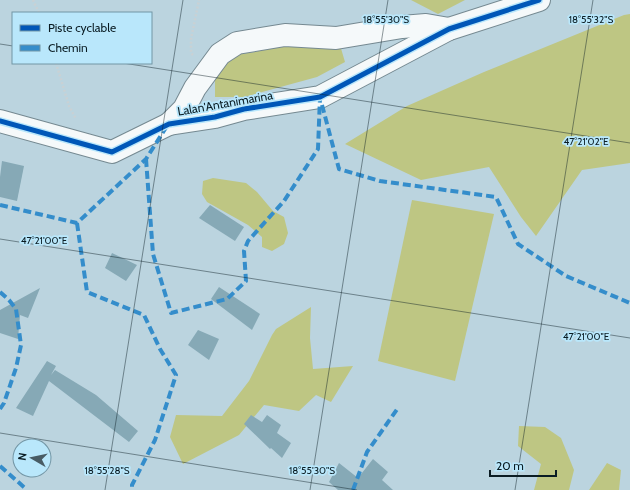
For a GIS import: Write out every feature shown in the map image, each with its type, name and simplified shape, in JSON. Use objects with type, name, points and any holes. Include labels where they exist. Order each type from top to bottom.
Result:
[{"type":"street","name":"Lalan'Antanimarina","points":[[0,121],[88,144],[112,152],[169,124],[215,118],[244,109],[320,97],[449,29],[539,0]]},
{"type":"street","points":[[169,124],[184,109],[195,88],[220,54],[237,43],[285,35],[336,38],[426,25],[449,29]]},
{"type":"path","points":[[33,0],[39,12]]},
{"type":"path","points":[[198,0],[191,39],[191,53],[197,62],[210,67]]},
{"type":"path","points":[[56,64],[69,106],[88,144]]},
{"type":"green space","points":[[411,0],[465,0],[438,14]]},
{"type":"green space","points":[[630,14],[630,163],[582,170],[536,236],[521,217],[489,167],[421,180],[345,144],[407,106],[484,72],[624,15]]},
{"type":"green space","points":[[279,45],[340,45],[345,62],[317,77],[244,97],[215,97],[215,73],[233,55],[255,52]]},
{"type":"green space","points":[[213,178],[246,183],[257,192],[273,211],[284,217],[288,233],[284,244],[272,251],[262,247],[262,237],[248,225],[207,202],[202,194],[203,181]]},
{"type":"green space","points":[[412,200],[494,214],[455,381],[378,361]]},
{"type":"green space","points":[[311,307],[310,338],[313,369],[353,366],[331,402],[316,395],[299,411],[264,405],[239,435],[183,464],[170,437],[176,415],[222,416],[249,381],[276,329]]},
{"type":"green space","points":[[519,426],[545,427],[561,438],[574,470],[569,490],[534,490],[541,464],[518,446]]},
{"type":"green space","points":[[607,463],[621,470],[619,490],[589,490]]},
{"type":"building","points":[[2,161],[24,166],[17,201],[0,197]]},
{"type":"building","points":[[210,205],[244,227],[235,241],[199,218]]},
{"type":"building","points":[[112,253],[137,265],[126,281],[105,268]]},
{"type":"building","points":[[219,287],[260,314],[252,330],[211,299]]},
{"type":"building","points":[[40,288],[28,318],[20,315],[18,339],[0,333],[0,310]]},
{"type":"building","points":[[198,330],[219,339],[209,360],[188,345]]},
{"type":"building","points":[[47,361],[56,366],[51,375],[55,370],[96,395],[138,431],[129,442],[49,381],[33,416],[16,408]]},
{"type":"building","points":[[251,415],[262,422],[267,415],[281,425],[277,433],[291,443],[282,458],[271,448],[270,449],[244,424]]},
{"type":"building","points":[[373,459],[388,472],[382,480],[393,490],[338,490],[329,482],[339,463],[358,478]]},
{"type":"marked path","points":[[146,159],[153,254],[171,313],[227,299],[246,281],[244,251],[248,241],[284,201],[318,149],[320,97]]},
{"type":"marked path","points":[[322,105],[339,169],[380,181],[496,197],[518,244],[566,276],[630,303]]},
{"type":"marked path","points":[[0,205],[77,223],[146,159],[167,126]]},
{"type":"marked path","points":[[77,223],[87,292],[144,315],[160,349],[176,375],[155,440],[132,485],[132,490]]},
{"type":"marked path","points":[[0,292],[16,309],[21,345],[16,368],[4,403],[0,409]]},
{"type":"marked path","points":[[353,490],[367,452],[398,408]]},
{"type":"marked path","points":[[0,466],[26,490]]},
{"type":"cycle path","points":[[0,121],[112,152],[169,124],[215,117],[244,109],[320,97],[449,29],[539,0]]}]
